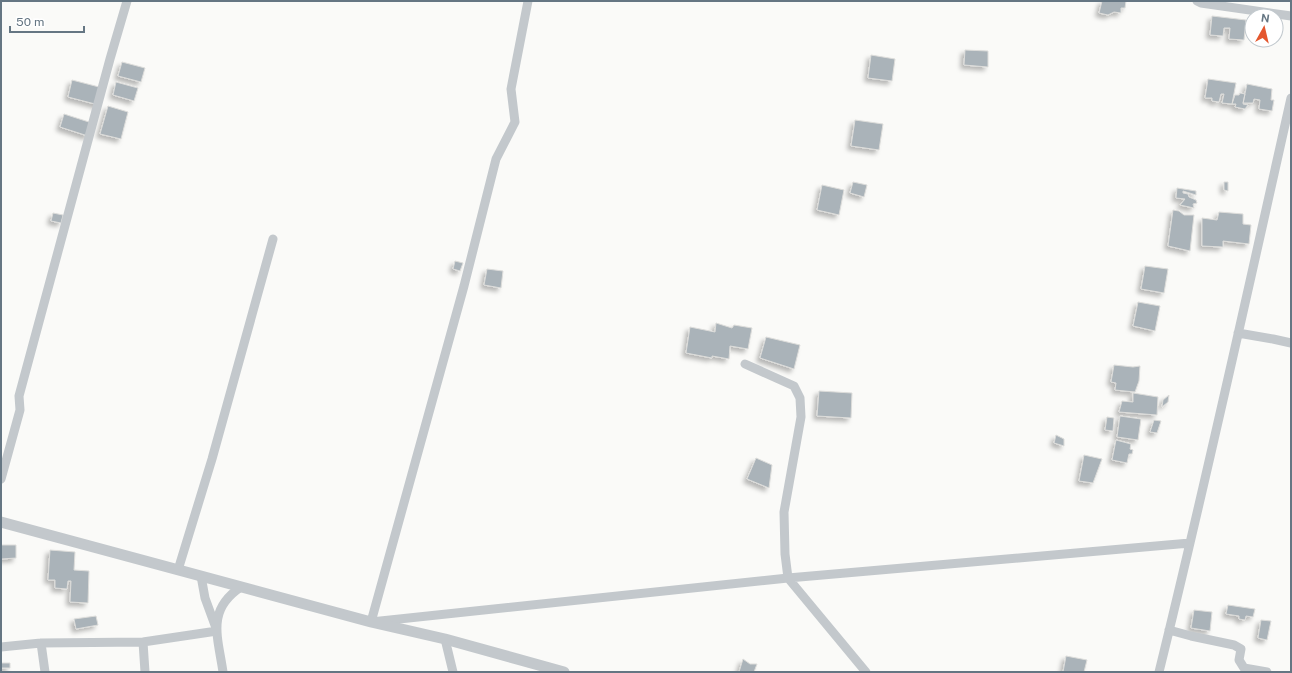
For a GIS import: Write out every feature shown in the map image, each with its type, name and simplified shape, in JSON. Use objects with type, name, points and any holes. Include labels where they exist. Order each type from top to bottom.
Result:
[{"type":"street","points":[[1,479],[20,410],[19,396],[127,1]]},
{"type":"street","points":[[371,622],[464,286],[496,160],[515,122],[511,89],[528,1]]},
{"type":"street","points":[[1197,1],[1201,3],[1291,16]]},
{"type":"street","points":[[1159,672],[1190,543],[1291,98]]},
{"type":"street","points":[[178,570],[214,451],[273,239]]},
{"type":"street","points":[[1238,334],[1291,343]]},
{"type":"street","points":[[745,364],[794,386],[800,398],[801,417],[784,512],[785,554],[788,578],[866,672]]},
{"type":"street","points":[[1,522],[371,622],[446,639],[564,672]]},
{"type":"street","points":[[371,622],[788,578],[1190,543]]},
{"type":"street","points":[[201,576],[207,604],[217,631]]},
{"type":"street","points":[[223,672],[217,621],[222,605],[232,593],[241,586]]},
{"type":"street","points":[[1169,630],[1234,645],[1241,649],[1239,660],[1244,668],[1267,672]]},
{"type":"street","points":[[1,647],[41,642],[143,642],[217,631]]},
{"type":"street","points":[[446,639],[453,672]]},
{"type":"street","points":[[41,642],[46,672]]},
{"type":"street","points":[[143,642],[145,672]]},
{"type":"building","points":[[1102,1],[1126,1],[1125,8],[1121,8],[1121,13],[1114,12],[1108,15],[1099,13]]},
{"type":"building","points":[[1212,16],[1244,20],[1244,40],[1229,39],[1230,28],[1224,28],[1223,36],[1210,35]]},
{"type":"building","points":[[965,50],[988,51],[988,67],[964,65]]},
{"type":"building","points":[[871,55],[895,59],[892,81],[868,78]]},
{"type":"building","points":[[122,62],[145,68],[141,82],[118,76]]},
{"type":"building","points":[[1208,79],[1236,83],[1232,104],[1222,103],[1224,94],[1221,94],[1219,102],[1212,101],[1212,98],[1205,98]]},
{"type":"building","points":[[72,80],[103,88],[99,105],[68,97]]},
{"type":"building","points":[[116,82],[138,88],[134,101],[113,95]]},
{"type":"building","points":[[1247,84],[1272,89],[1271,100],[1274,100],[1272,111],[1259,109],[1260,100],[1254,99],[1253,103],[1243,103]]},
{"type":"building","points":[[1240,93],[1245,94],[1243,104],[1248,105],[1245,109],[1235,107],[1236,104],[1232,104],[1235,95],[1239,95]]},
{"type":"building","points":[[108,106],[128,112],[121,139],[100,134]]},
{"type":"building","points":[[64,114],[92,123],[88,136],[60,127]]},
{"type":"building","points":[[855,120],[883,124],[879,150],[851,146]]},
{"type":"building","points":[[853,182],[867,185],[864,197],[850,193]]},
{"type":"building","points":[[1224,182],[1228,182],[1228,191],[1224,190]]},
{"type":"building","points":[[822,185],[844,190],[839,215],[817,210]]},
{"type":"building","points":[[1177,188],[1196,191],[1196,195],[1183,191],[1183,193],[1188,194],[1189,197],[1196,200],[1197,203],[1193,204],[1194,208],[1180,205],[1185,199],[1176,198]]},
{"type":"building","points":[[1173,210],[1179,211],[1184,215],[1194,215],[1190,251],[1168,246]]},
{"type":"building","points":[[1219,212],[1243,214],[1243,224],[1251,225],[1249,244],[1223,241],[1223,247],[1202,246],[1202,218],[1217,220]]},
{"type":"building","points":[[53,213],[63,215],[61,223],[51,221]]},
{"type":"building","points":[[455,261],[463,263],[460,271],[453,269]]},
{"type":"building","points":[[1145,266],[1168,269],[1164,293],[1141,289]]},
{"type":"building","points":[[487,269],[503,271],[501,288],[484,285]]},
{"type":"building","points":[[1138,302],[1160,306],[1155,331],[1133,326]]},
{"type":"building","points":[[716,323],[732,328],[734,325],[752,328],[748,349],[730,346],[729,359],[712,356],[712,358],[686,353],[690,327],[715,332]]},
{"type":"building","points":[[766,337],[800,345],[794,369],[760,358]]},
{"type":"building","points":[[1114,365],[1133,367],[1140,366],[1139,381],[1135,392],[1115,390],[1116,383],[1111,382]]},
{"type":"building","points":[[819,391],[852,393],[851,418],[817,416]]},
{"type":"building","points":[[1133,393],[1158,397],[1157,415],[1119,412],[1122,401],[1133,402]]},
{"type":"building","points":[[1169,395],[1168,402],[1162,407],[1163,400]]},
{"type":"building","points":[[1120,416],[1141,419],[1138,440],[1117,437]]},
{"type":"building","points":[[1107,417],[1114,418],[1113,431],[1105,430]]},
{"type":"building","points":[[1154,420],[1161,421],[1157,433],[1150,432]]},
{"type":"building","points":[[1056,435],[1064,439],[1064,446],[1054,443]]},
{"type":"building","points":[[1116,440],[1131,444],[1130,449],[1133,450],[1132,454],[1129,454],[1127,463],[1112,460]]},
{"type":"building","points":[[1084,455],[1102,459],[1093,483],[1079,481]]},
{"type":"building","points":[[756,458],[772,465],[769,488],[747,479]]},
{"type":"building","points":[[1,545],[16,545],[16,558],[1,559]]},
{"type":"building","points":[[50,550],[75,552],[74,570],[89,571],[88,603],[70,602],[71,581],[68,581],[67,589],[55,588],[55,580],[48,580]]},
{"type":"building","points":[[1228,605],[1255,609],[1253,617],[1246,616],[1245,620],[1239,619],[1239,616],[1226,614]]},
{"type":"building","points":[[1194,610],[1212,612],[1210,631],[1191,628]]},
{"type":"building","points":[[96,616],[98,625],[76,629],[74,619]]},
{"type":"building","points":[[1261,620],[1271,621],[1267,640],[1258,638]]},
{"type":"building","points":[[1066,656],[1087,660],[1084,672],[1063,672]]},
{"type":"building","points":[[743,659],[750,664],[757,664],[754,672],[739,672]]},
{"type":"building","points":[[1,663],[10,663],[10,668],[1,668]]}]
